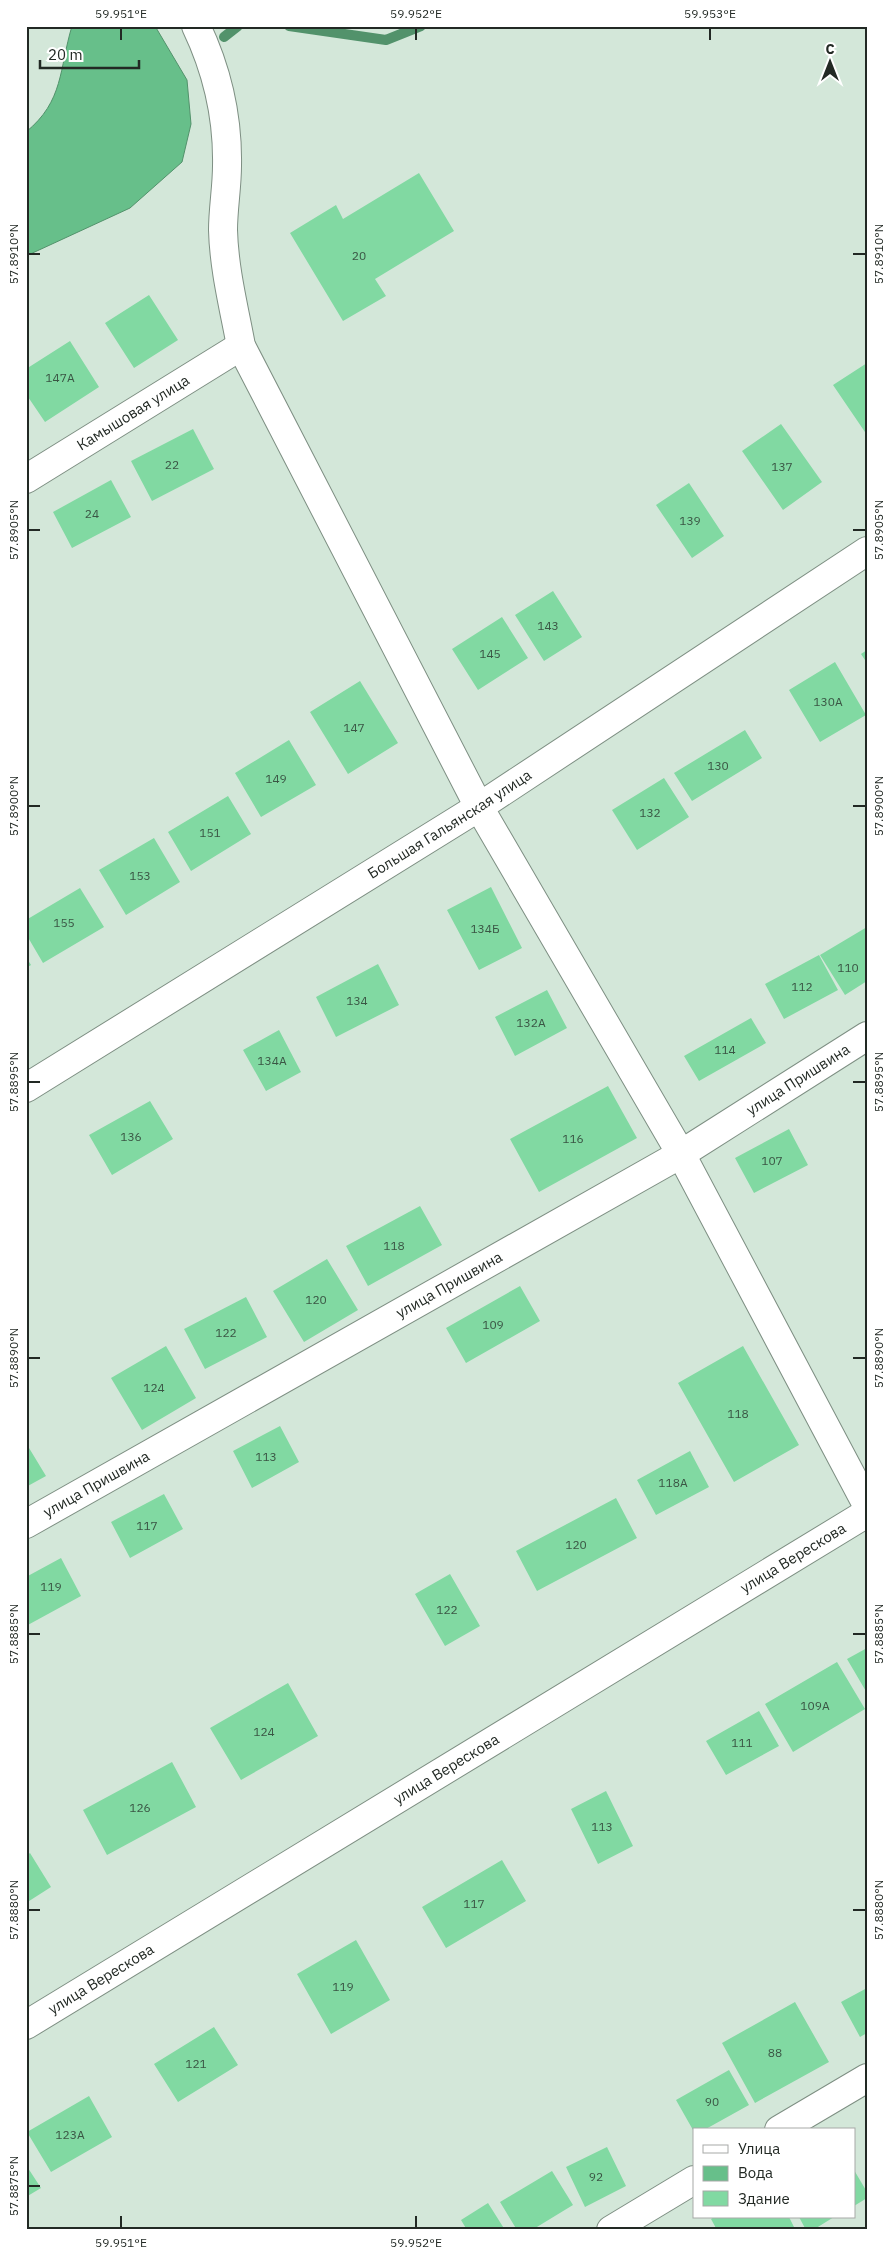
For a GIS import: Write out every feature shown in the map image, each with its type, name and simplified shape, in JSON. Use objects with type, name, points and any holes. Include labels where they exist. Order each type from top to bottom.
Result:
[{"type":"street","points":[[196,26],[213,64],[223,106],[227,165],[223,230],[231,290],[242,346],[479,807],[681,1154],[867,1506]]},
{"type":"street","name":"Камышовая улица","points":[[26,478],[242,346]]},
{"type":"street","name":"Большая Гальянская улица","points":[[26,1088],[479,807],[867,551]]},
{"type":"street","name":"улица Пришвина","points":[[26,1524],[681,1154],[867,1036]]},
{"type":"street","name":"улица Верескова","points":[[26,2025],[867,1513]]},
{"type":"street","points":[[782,2128],[867,2078]]},
{"type":"street","points":[[611,2230],[693,2181]]},
{"type":"water","points":[[72,26],[155,26],[187,80],[191,124],[182,162],[130,208],[26,256],[26,132],[38,120],[54,96]]},
{"type":"building","points":[[419,173],[454,231],[375,279],[386,296],[343,321],[290,233],[336,205],[343,219]]},
{"type":"building","points":[[149,295],[178,340],[134,368],[105,323]]},
{"type":"building","points":[[70,341],[99,387],[45,422],[26,394],[26,369]]},
{"type":"building","points":[[867,363],[867,435],[833,385]]},
{"type":"building","points":[[781,424],[822,482],[783,510],[742,451]]},
{"type":"building","points":[[193,429],[214,469],[152,501],[131,461]]},
{"type":"building","points":[[111,480],[131,517],[72,548],[53,512]]},
{"type":"building","points":[[689,483],[724,536],[692,558],[656,505]]},
{"type":"building","points":[[553,591],[582,637],[544,661],[515,615]]},
{"type":"building","points":[[502,617],[528,658],[478,690],[452,649]]},
{"type":"building","points":[[867,650],[867,663],[861,654]]},
{"type":"building","points":[[835,662],[866,715],[820,742],[789,690]]},
{"type":"building","points":[[360,681],[398,743],[348,774],[310,712]]},
{"type":"building","points":[[745,730],[762,758],[692,801],[674,773]]},
{"type":"building","points":[[289,740],[316,785],[261,817],[235,773]]},
{"type":"building","points":[[664,778],[689,817],[637,850],[612,810]]},
{"type":"building","points":[[228,796],[251,834],[191,871],[168,832]]},
{"type":"building","points":[[154,838],[180,882],[126,915],[99,870]]},
{"type":"building","points":[[491,887],[522,948],[479,970],[447,910]]},
{"type":"building","points":[[80,888],[104,927],[43,963],[26,934],[26,920]]},
{"type":"building","points":[[867,927],[867,981],[845,995],[820,955]]},
{"type":"building","points":[[819,955],[838,990],[784,1019],[765,984]]},
{"type":"building","points":[[26,957],[31,965],[26,968]]},
{"type":"building","points":[[378,964],[399,1005],[336,1037],[316,997]]},
{"type":"building","points":[[547,990],[567,1028],[515,1056],[495,1017]]},
{"type":"building","points":[[751,1018],[766,1043],[699,1081],[684,1056]]},
{"type":"building","points":[[279,1030],[301,1072],[266,1091],[243,1050]]},
{"type":"building","points":[[608,1086],[637,1138],[539,1192],[510,1139]]},
{"type":"building","points":[[150,1101],[173,1139],[112,1175],[89,1135]]},
{"type":"building","points":[[789,1129],[808,1165],[754,1193],[735,1158]]},
{"type":"building","points":[[420,1206],[442,1245],[368,1286],[346,1246]]},
{"type":"building","points":[[327,1259],[358,1310],[304,1342],[273,1291]]},
{"type":"building","points":[[520,1286],[540,1321],[466,1363],[446,1328]]},
{"type":"building","points":[[246,1297],[267,1337],[205,1369],[184,1329]]},
{"type":"building","points":[[166,1346],[196,1398],[142,1430],[111,1378]]},
{"type":"building","points":[[743,1346],[799,1445],[734,1482],[678,1383]]},
{"type":"building","points":[[280,1426],[299,1462],[252,1488],[233,1451]]},
{"type":"building","points":[[26,1443],[46,1476],[26,1487]]},
{"type":"building","points":[[690,1451],[709,1487],[656,1515],[637,1480]]},
{"type":"building","points":[[164,1494],[183,1529],[130,1558],[111,1522]]},
{"type":"building","points":[[616,1498],[637,1538],[537,1591],[516,1551]]},
{"type":"building","points":[[61,1558],[81,1596],[26,1626],[26,1577]]},
{"type":"building","points":[[450,1574],[480,1626],[445,1646],[415,1594]]},
{"type":"building","points":[[867,1648],[867,1693],[847,1659]]},
{"type":"building","points":[[837,1662],[865,1709],[793,1752],[765,1704]]},
{"type":"building","points":[[288,1683],[318,1736],[241,1780],[210,1728]]},
{"type":"building","points":[[759,1711],[779,1746],[726,1775],[706,1741]]},
{"type":"building","points":[[172,1762],[196,1807],[107,1855],[83,1810]]},
{"type":"building","points":[[606,1791],[633,1846],[598,1864],[571,1809]]},
{"type":"building","points":[[30,1853],[51,1887],[26,1903],[26,1856]]},
{"type":"building","points":[[502,1860],[526,1901],[446,1948],[422,1907]]},
{"type":"building","points":[[356,1940],[390,2000],[331,2034],[297,1974]]},
{"type":"building","points":[[867,1988],[867,2033],[860,2037],[841,2002]]},
{"type":"building","points":[[795,2002],[829,2062],[755,2103],[722,2043]]},
{"type":"building","points":[[214,2027],[238,2065],[178,2102],[154,2064]]},
{"type":"building","points":[[729,2070],[749,2105],[708,2128],[693,2128],[693,2130],[676,2100]]},
{"type":"building","points":[[89,2096],[112,2137],[51,2172],[27,2132]]},
{"type":"building","points":[[607,2147],[626,2186],[585,2207],[566,2167]]},
{"type":"building","points":[[26,2165],[41,2188],[26,2197]]},
{"type":"building","points":[[552,2171],[573,2205],[532,2230],[517,2230],[500,2202]]},
{"type":"building","points":[[856,2173],[867,2192],[867,2198],[856,2205]]},
{"type":"building","points":[[488,2203],[505,2230],[467,2230],[461,2220]]},
{"type":"building","points":[[790,2218],[794,2227],[789,2230],[717,2230],[711,2219]]},
{"type":"building","points":[[800,2218],[832,2218],[813,2230],[806,2230]]},
{"type":"waterway","points":[[224,37],[238,26]]},
{"type":"waterway","points":[[289,26],[386,40],[421,26]]}]
